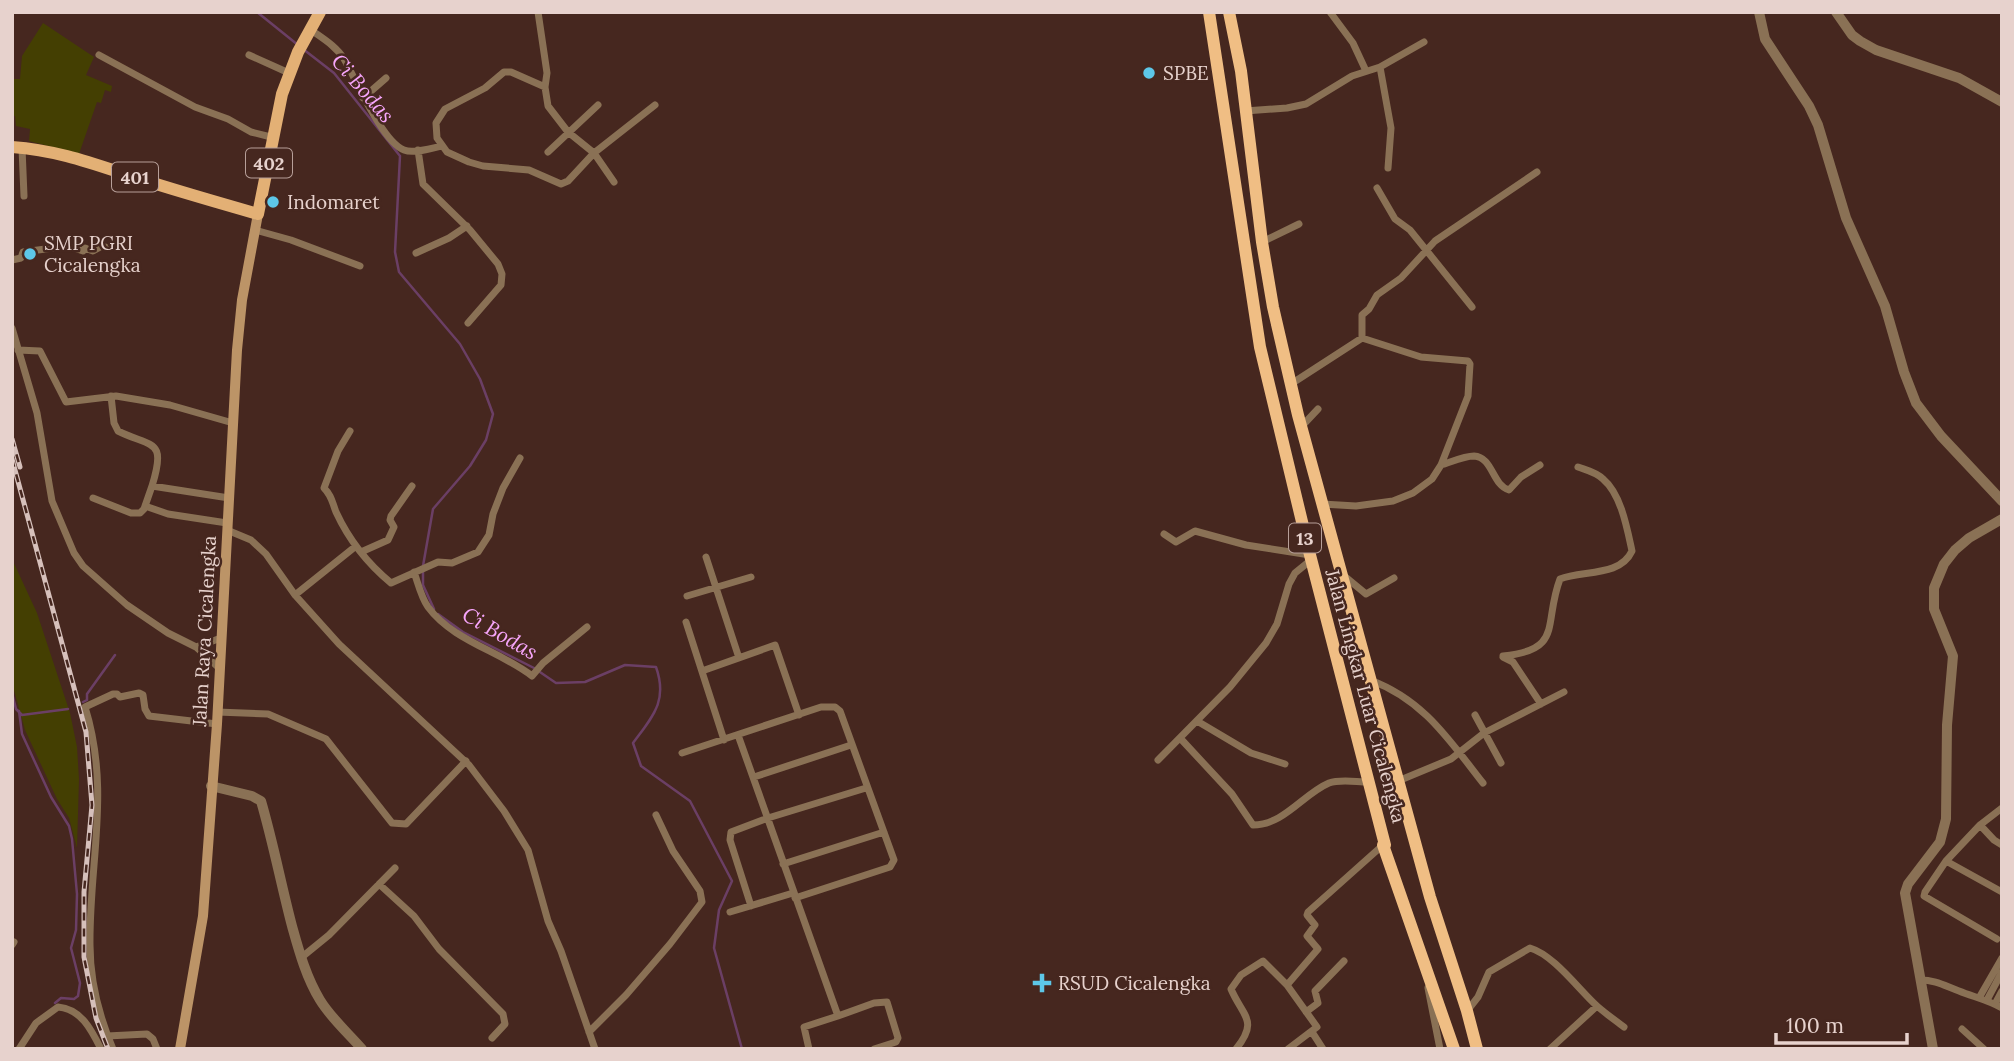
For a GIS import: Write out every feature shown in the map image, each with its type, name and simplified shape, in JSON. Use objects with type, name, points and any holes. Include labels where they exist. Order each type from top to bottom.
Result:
[{"type":"highway","name":"Jalan Lingkar Luar Cicalengka","points":[[1209,12],[1259,347],[1383,845],[1454,1049]]},
{"type":"highway","name":"Jalan Lingkar Luar Cicalengka","points":[[1229,12],[1241,71],[1262,242],[1301,427],[1430,897],[1467,1012],[1469,1026],[1479,1049]]},
{"type":"main road","name":"402","points":[[258,214],[280,102],[315,14]]},
{"type":"main road","name":"401","points":[[17,148],[78,157],[152,183],[258,214]]},
{"type":"main road","name":"Jalan Raya Cicalengka","points":[[180,1049],[203,916],[242,300],[258,214]]},
{"type":"street","points":[[538,12],[547,73],[545,87],[548,106],[568,132],[594,153],[614,183]]},
{"type":"street","points":[[1330,12],[1353,43],[1366,71]]},
{"type":"street","points":[[1759,12],[1765,39],[1809,106],[1818,125],[1846,218],[1885,306],[1916,403],[1941,436],[2002,501]]},
{"type":"street","points":[[1836,12],[1852,36],[1860,41],[1877,50],[1959,78],[2002,102]]},
{"type":"street","points":[[309,32],[337,50],[380,125],[400,147],[407,151],[442,146]]},
{"type":"street","points":[[1245,111],[1306,104],[1337,84],[1380,67],[1424,42]]},
{"type":"street","points":[[99,55],[195,107],[228,119],[251,132],[275,138]]},
{"type":"street","points":[[249,55],[289,74]]},
{"type":"street","points":[[1380,67],[1391,128],[1388,168]]},
{"type":"street","points":[[545,87],[511,72],[504,72],[485,88],[445,109],[436,123],[437,138],[442,146],[455,156],[469,162],[483,166],[529,170],[561,184],[568,181],[594,153],[655,105]]},
{"type":"street","points":[[363,98],[386,78]]},
{"type":"street","points":[[548,152],[598,105]]},
{"type":"street","points":[[17,148],[24,196]]},
{"type":"street","points":[[418,149],[423,184],[467,226],[498,264],[502,285],[468,323]]},
{"type":"street","points":[[1362,338],[1362,315],[1377,295],[1401,278],[1426,249],[1536,172]]},
{"type":"street","points":[[1377,188],[1395,219],[1410,230],[1472,307]]},
{"type":"street","points":[[1262,242],[1299,224]]},
{"type":"street","points":[[416,253],[449,238],[467,226]]},
{"type":"street","points":[[255,230],[291,240],[359,266]]},
{"type":"street","points":[[12,260],[21,258],[23,252],[68,246],[83,251],[84,248],[93,250],[112,245]]},
{"type":"street","points":[[12,328],[37,413],[52,501],[74,553],[83,566],[127,606],[168,633],[196,647],[219,668]]},
{"type":"street","points":[[1291,384],[1362,338]]},
{"type":"street","points":[[1322,504],[1356,506],[1393,501],[1424,486],[1441,465],[1468,396],[1469,362],[1454,358],[1421,357],[1362,338]]},
{"type":"street","points":[[18,350],[40,351],[66,402],[111,396],[170,405],[233,423]]},
{"type":"street","points":[[93,498],[131,513],[140,513],[145,506],[158,466],[158,457],[149,442],[130,437],[118,430],[114,423],[111,396]]},
{"type":"street","points":[[1301,427],[1318,409]]},
{"type":"street","points":[[350,431],[338,451],[324,488],[331,495],[336,512],[359,549],[371,566],[391,583],[438,562],[452,564],[478,552],[489,535],[492,514],[503,488],[520,458]]},
{"type":"street","points":[[1441,465],[1472,456],[1478,457],[1486,462],[1497,482],[1509,490],[1521,477],[1541,465]]},
{"type":"street","points":[[1541,704],[1513,662],[1503,656],[1534,650],[1545,641],[1560,579],[1623,564],[1632,551],[1625,516],[1605,480],[1578,467]]},
{"type":"street","points":[[152,486],[229,498]]},
{"type":"street","points":[[295,595],[359,549],[388,540],[394,527],[391,516],[412,486]]},
{"type":"street","points":[[145,506],[168,514],[227,526],[251,540],[266,554],[295,595],[339,644],[466,761],[504,811],[528,850],[548,921],[595,1049]]},
{"type":"street","points":[[1933,1049],[1905,894],[1908,884],[1936,849],[1946,820],[1947,724],[1953,656],[1934,609],[1934,588],[1944,565],[1955,550],[1969,538],[2002,519]]},
{"type":"street","points":[[1164,534],[1176,542],[1195,531],[1310,558]]},
{"type":"street","points":[[706,557],[739,658]]},
{"type":"street","points":[[1158,760],[1235,682],[1266,643],[1277,624],[1289,584],[1310,558]]},
{"type":"street","points":[[416,571],[425,602],[444,622],[464,638],[532,676],[543,663],[587,628]]},
{"type":"street","points":[[1342,574],[1366,594],[1394,578]]},
{"type":"street","points":[[687,596],[751,577]]},
{"type":"street","points":[[687,622],[724,740]]},
{"type":"street","points":[[196,647],[220,638]]},
{"type":"street","points":[[702,671],[775,645],[799,715]]},
{"type":"street","points":[[1370,680],[1391,687],[1442,729],[1483,783]]},
{"type":"street","points":[[1398,781],[1451,759],[1484,733],[1564,692]]},
{"type":"street","points":[[113,1049],[99,1010],[92,972],[90,946],[99,787],[94,739],[85,707],[113,694],[120,698],[139,693],[143,695],[149,716],[217,718],[268,714],[326,739],[392,823],[406,824],[466,761]]},
{"type":"street","points":[[682,753],[821,707],[835,707],[844,718],[866,788],[894,860],[890,867],[730,912]]},
{"type":"street","points":[[1475,715],[1501,763]]},
{"type":"street","points":[[1197,721],[1251,752],[1285,764]]},
{"type":"street","points":[[738,735],[838,1016]]},
{"type":"street","points":[[1180,738],[1232,794],[1253,825],[1265,824],[1285,814],[1331,783],[1368,782]]},
{"type":"street","points":[[754,777],[851,745]]},
{"type":"street","points":[[211,786],[252,796],[261,801],[269,824],[288,914],[305,970],[322,1003],[362,1049]]},
{"type":"street","points":[[751,906],[729,836],[735,830],[768,818],[866,788]]},
{"type":"street","points":[[1997,939],[1924,896],[1947,861],[1980,825],[2002,808]]},
{"type":"street","points":[[589,1032],[626,995],[702,902],[700,891],[673,851],[656,815]]},
{"type":"street","points":[[1980,825],[2002,845]]},
{"type":"street","points":[[783,864],[884,832]]},
{"type":"street","points":[[1287,985],[1318,949],[1307,936],[1315,925],[1307,915],[1308,912],[1383,845]]},
{"type":"street","points":[[1947,861],[2002,892]]},
{"type":"street","points":[[302,957],[329,935],[395,868]]},
{"type":"street","points":[[379,884],[414,916],[439,949],[503,1014],[505,1024],[492,1038]]},
{"type":"street","points":[[1467,1012],[1478,997],[1489,972],[1530,948],[1555,965],[1597,1006],[1624,1027]]},
{"type":"street","points":[[1423,955],[1431,1012],[1440,1049]]},
{"type":"street","points":[[1983,999],[2002,958]]},
{"type":"street","points":[[1236,1049],[1248,1032],[1250,1024],[1231,989],[1241,975],[1263,961],[1287,985],[1317,1027],[1288,1049]]},
{"type":"street","points":[[1307,1012],[1318,1003],[1315,991],[1343,961]]},
{"type":"street","points":[[1983,999],[2002,972]]},
{"type":"street","points":[[1920,980],[1932,980],[1998,1006],[2002,991]]},
{"type":"street","points":[[809,1049],[804,1030],[806,1025],[874,1003],[887,1002],[898,1038],[896,1042],[874,1049]]},
{"type":"street","points":[[1550,1049],[1597,1006]]},
{"type":"street","points":[[19,1049],[44,1018],[58,1007],[74,1012],[84,1019],[101,1049]]},
{"type":"street","points":[[1962,1029],[1984,1049]]},
{"type":"street","points":[[1312,1032],[1323,1049]]},
{"type":"street","points":[[107,1036],[147,1034],[153,1039],[157,1049]]},
{"type":"street","points":[[1967,1049],[1974,1041]]},
{"type":"shaded area","points":[[43,23],[94,57],[86,75],[112,86],[111,92],[105,90],[101,103],[97,102],[79,154],[29,141],[30,129],[16,126],[15,116],[12,116],[12,79],[20,79],[22,56]]},
{"type":"shaded area","points":[[12,559],[37,613],[70,713],[77,747],[79,779],[77,848],[69,818],[57,799],[25,730],[12,683]]},
{"type":"waterway","name":"Ci Bodas","points":[[257,12],[298,45]]},
{"type":"waterway","name":"Ci Bodas","points":[[303,49],[334,73],[400,156],[395,252],[399,272],[460,344],[480,379],[493,414],[486,440],[470,466],[433,509],[423,566],[423,585],[434,609]]},
{"type":"waterway","name":"Ci Bodas","points":[[438,614],[463,632],[534,668],[556,683],[585,682],[625,665],[656,667],[659,699],[652,716],[633,743],[641,766],[690,801],[732,881],[719,910],[714,948],[742,1049]]},
{"type":"waterway","points":[[83,702],[87,700],[87,694],[115,655]]},
{"type":"waterway","points":[[12,693],[16,709],[22,715],[68,709]]},
{"type":"waterway","points":[[19,711],[22,734],[51,797],[69,826],[72,839],[77,894],[76,930],[71,948],[80,983],[78,996],[74,999],[61,998],[55,1003]]},
{"type":"railway","points":[[12,439],[20,467]]},
{"type":"railway","points":[[12,459],[86,732],[92,805],[84,892],[84,957],[96,1018],[108,1049]]},
{"type":"place","name":"SPBE","points":[[1149,73]]},
{"type":"place","name":"Indomaret","points":[[273,202]]},
{"type":"place","name":"SMP PGRI Cicalengka","points":[[30,254]]},
{"type":"place","name":"RSUD Cicalengka","points":[[1042,983]]}]
